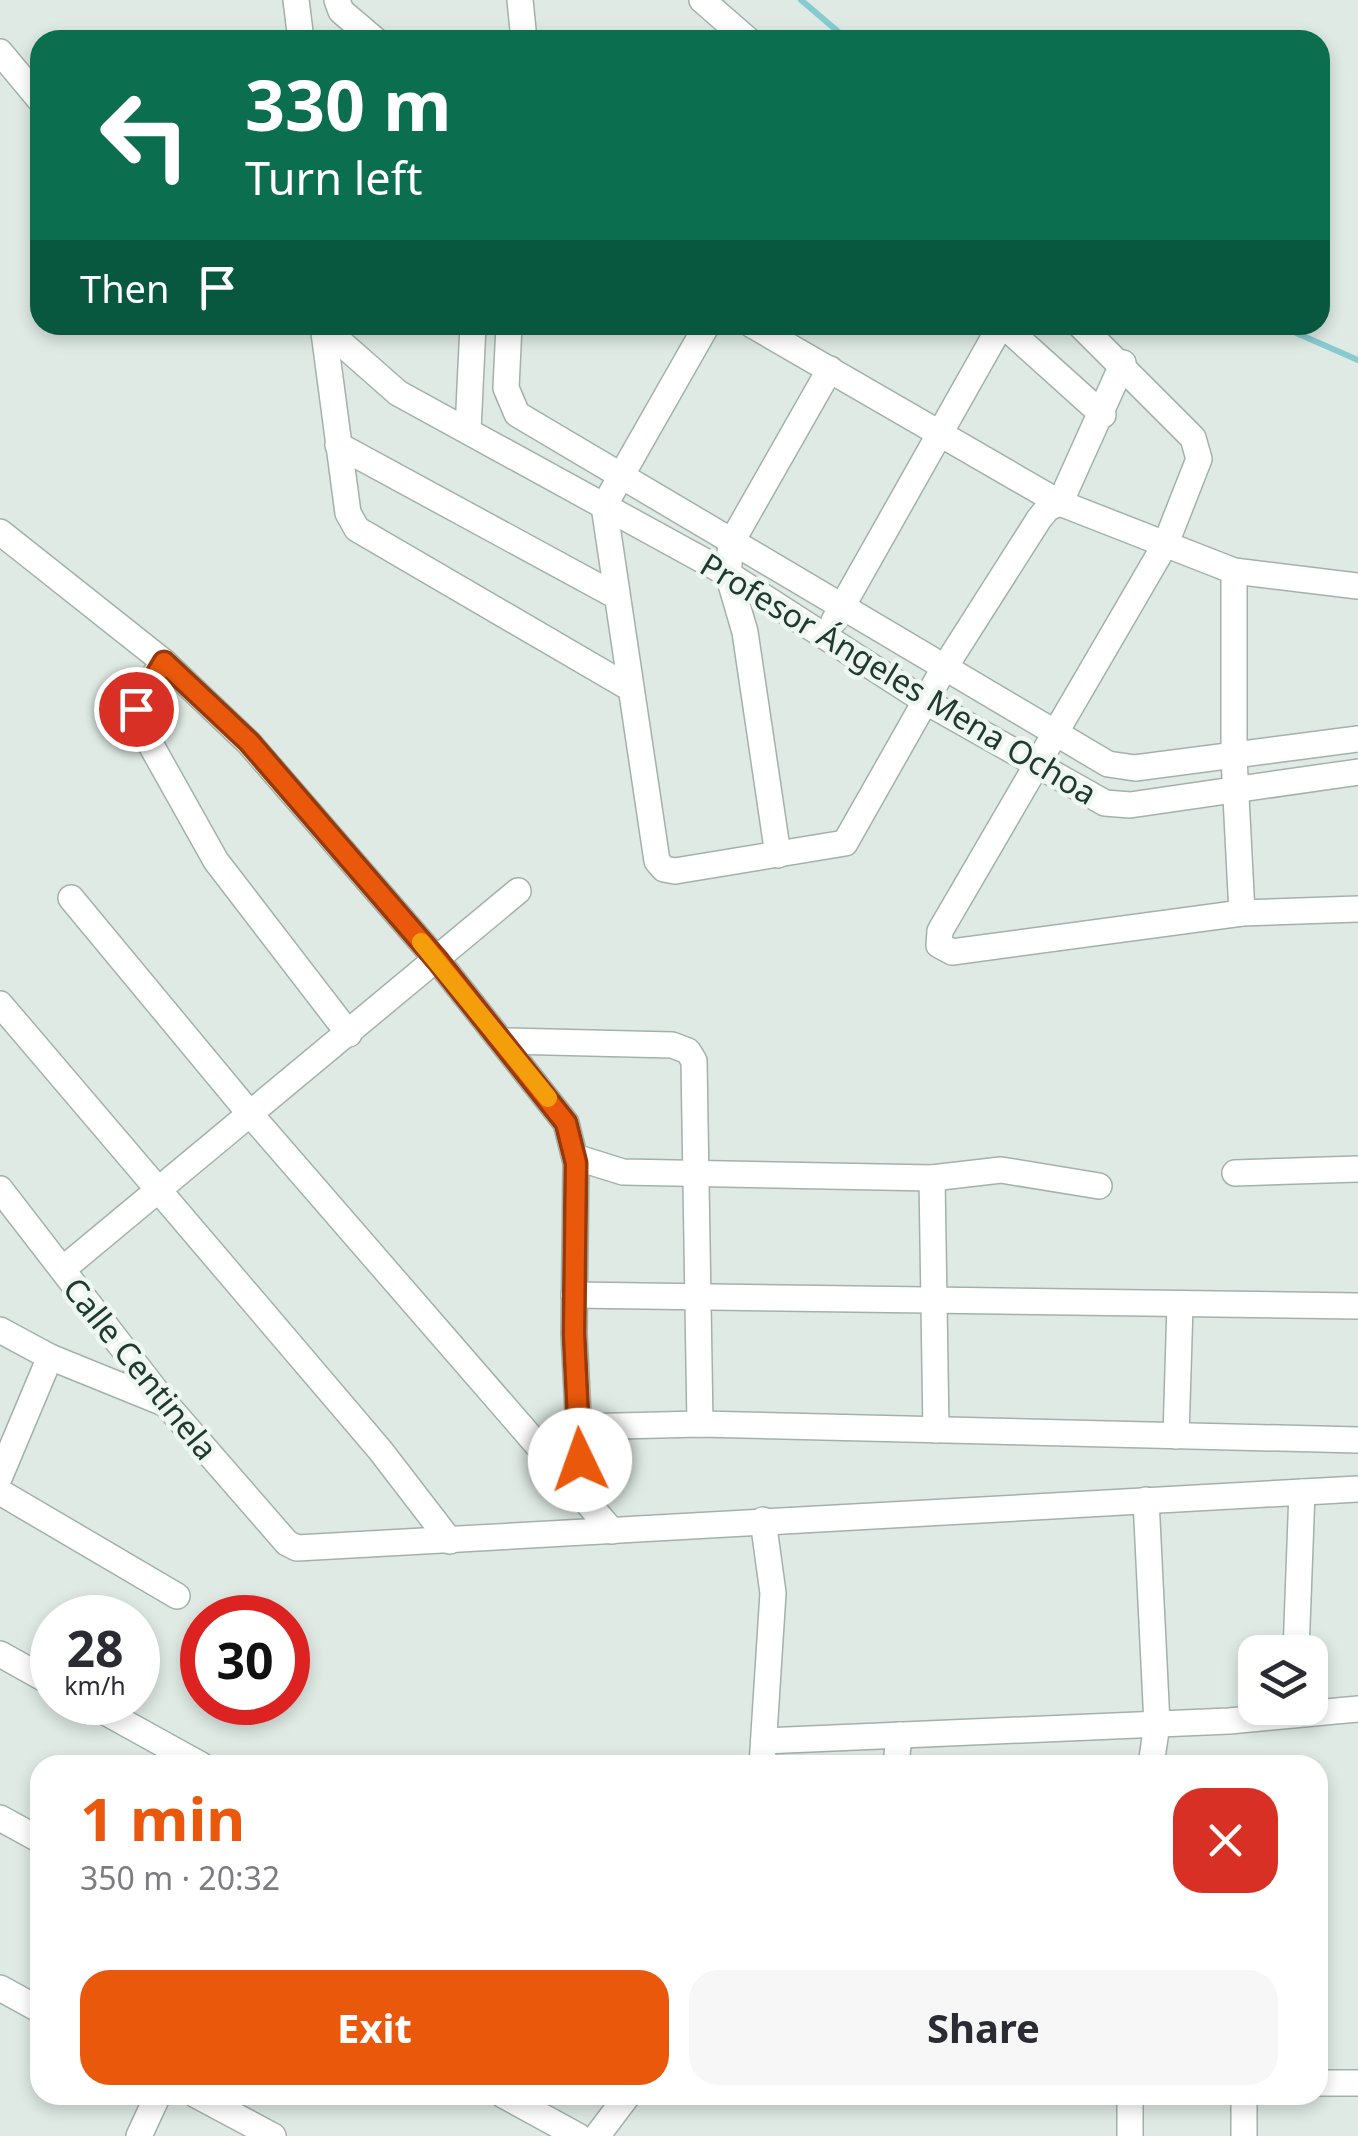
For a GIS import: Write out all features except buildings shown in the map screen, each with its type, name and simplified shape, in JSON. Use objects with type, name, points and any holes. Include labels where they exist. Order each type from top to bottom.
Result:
[{"type":"street","points":[[296,0],[300,30]]},
{"type":"street","points":[[338,0],[341,11],[362,30]]},
{"type":"street","points":[[520,0],[523,30]]},
{"type":"street","points":[[702,0],[736,30]]},
{"type":"street","points":[[0,52],[30,88]]},
{"type":"street","points":[[324,335],[348,513],[357,529],[372,542],[628,686]]},
{"type":"street","name":"Profesor Ángeles Mena Ochoa","points":[[333,335],[398,394],[728,574],[824,639],[1034,766],[1116,805],[1358,772]]},
{"type":"street","points":[[468,430],[473,335]]},
{"type":"street","name":"Profesor Ángeles Mena Ochoa","points":[[509,335],[510,402],[517,414],[943,670],[1117,768],[1234,758],[1358,739]]},
{"type":"street","points":[[701,335],[604,506],[628,686],[658,862],[664,869],[675,871],[837,846],[850,836],[943,670],[1032,529],[1048,508],[1060,503],[1103,415],[1123,363]]},
{"type":"street","points":[[770,335],[1060,503],[1234,571],[1358,586]]},
{"type":"street","points":[[824,639],[936,434],[996,335]]},
{"type":"street","points":[[1013,335],[1103,415]]},
{"type":"street","points":[[1091,335],[1193,438],[1200,452],[1166,544],[940,930],[941,948],[952,952],[1242,913],[1358,909]]},
{"type":"street","points":[[778,855],[745,632],[728,574],[731,544],[830,369]]},
{"type":"street","points":[[338,445],[616,596]]},
{"type":"street","points":[[0,532],[164,662],[249,742],[438,961],[566,1123],[575,1157],[574,1296],[582,1494]]},
{"type":"street","points":[[1234,571],[1234,758],[1242,913]]},
{"type":"street","points":[[164,662],[138,698],[138,720],[216,861],[349,1034]]},
{"type":"street","points":[[63,1269],[518,892]]},
{"type":"street","points":[[71,898],[251,1116],[612,1531]]},
{"type":"street","points":[[0,1004],[380,1450],[450,1540],[1358,1489]]},
{"type":"street","points":[[504,1041],[672,1045],[688,1052],[696,1071],[700,1424]]},
{"type":"street","points":[[575,1157],[622,1172],[932,1178],[1001,1170],[1099,1186]]},
{"type":"street","points":[[1235,1173],[1358,1170]]},
{"type":"street","points":[[932,1178],[936,1430]]},
{"type":"street","name":"Calle Centinela","points":[[0,1188],[166,1404],[287,1543],[312,1549],[450,1540]]},
{"type":"street","points":[[574,1296],[1358,1306]]},
{"type":"street","points":[[1176,1436],[1180,1304]]},
{"type":"street","points":[[0,1330],[50,1357],[166,1404]]},
{"type":"street","points":[[0,1476],[50,1357]]},
{"type":"street","points":[[578,1427],[700,1424],[1358,1440]]},
{"type":"street","points":[[0,1492],[178,1596]]},
{"type":"street","points":[[1297,1635],[1302,1492]]},
{"type":"street","points":[[1146,1500],[1157,1724],[1152,1755]]},
{"type":"street","points":[[763,1520],[772,1593],[763,1753],[899,1735],[1238,1717]]},
{"type":"street","points":[[0,1654],[30,1671]]},
{"type":"street","points":[[1328,1710],[1358,1709]]},
{"type":"street","points":[[129,1725],[183,1755]]},
{"type":"street","points":[[897,1755],[899,1735]]},
{"type":"street","points":[[0,1818],[30,1834]]},
{"type":"street","points":[[0,1988],[30,2004]]},
{"type":"street","points":[[1328,2083],[1358,2084]]},
{"type":"street","points":[[139,2136],[153,2105]]},
{"type":"street","points":[[215,2105],[273,2136]]},
{"type":"street","points":[[521,2105],[578,2136]]},
{"type":"street","points":[[597,2136],[620,2105]]},
{"type":"street","points":[[1130,2105],[1130,2136]]},
{"type":"street","points":[[1244,2105],[1244,2136]]},
{"type":"waterway","points":[[801,0],[836,30]]},
{"type":"waterway","points":[[1301,335],[1358,360]]},
{"type":"slow traffic","points":[[421,942],[548,1098]]},
{"type":"route","points":[[136,709],[138,698],[164,662],[249,742],[438,961],[566,1123],[576,1163],[574,1334],[580,1460]]}]
